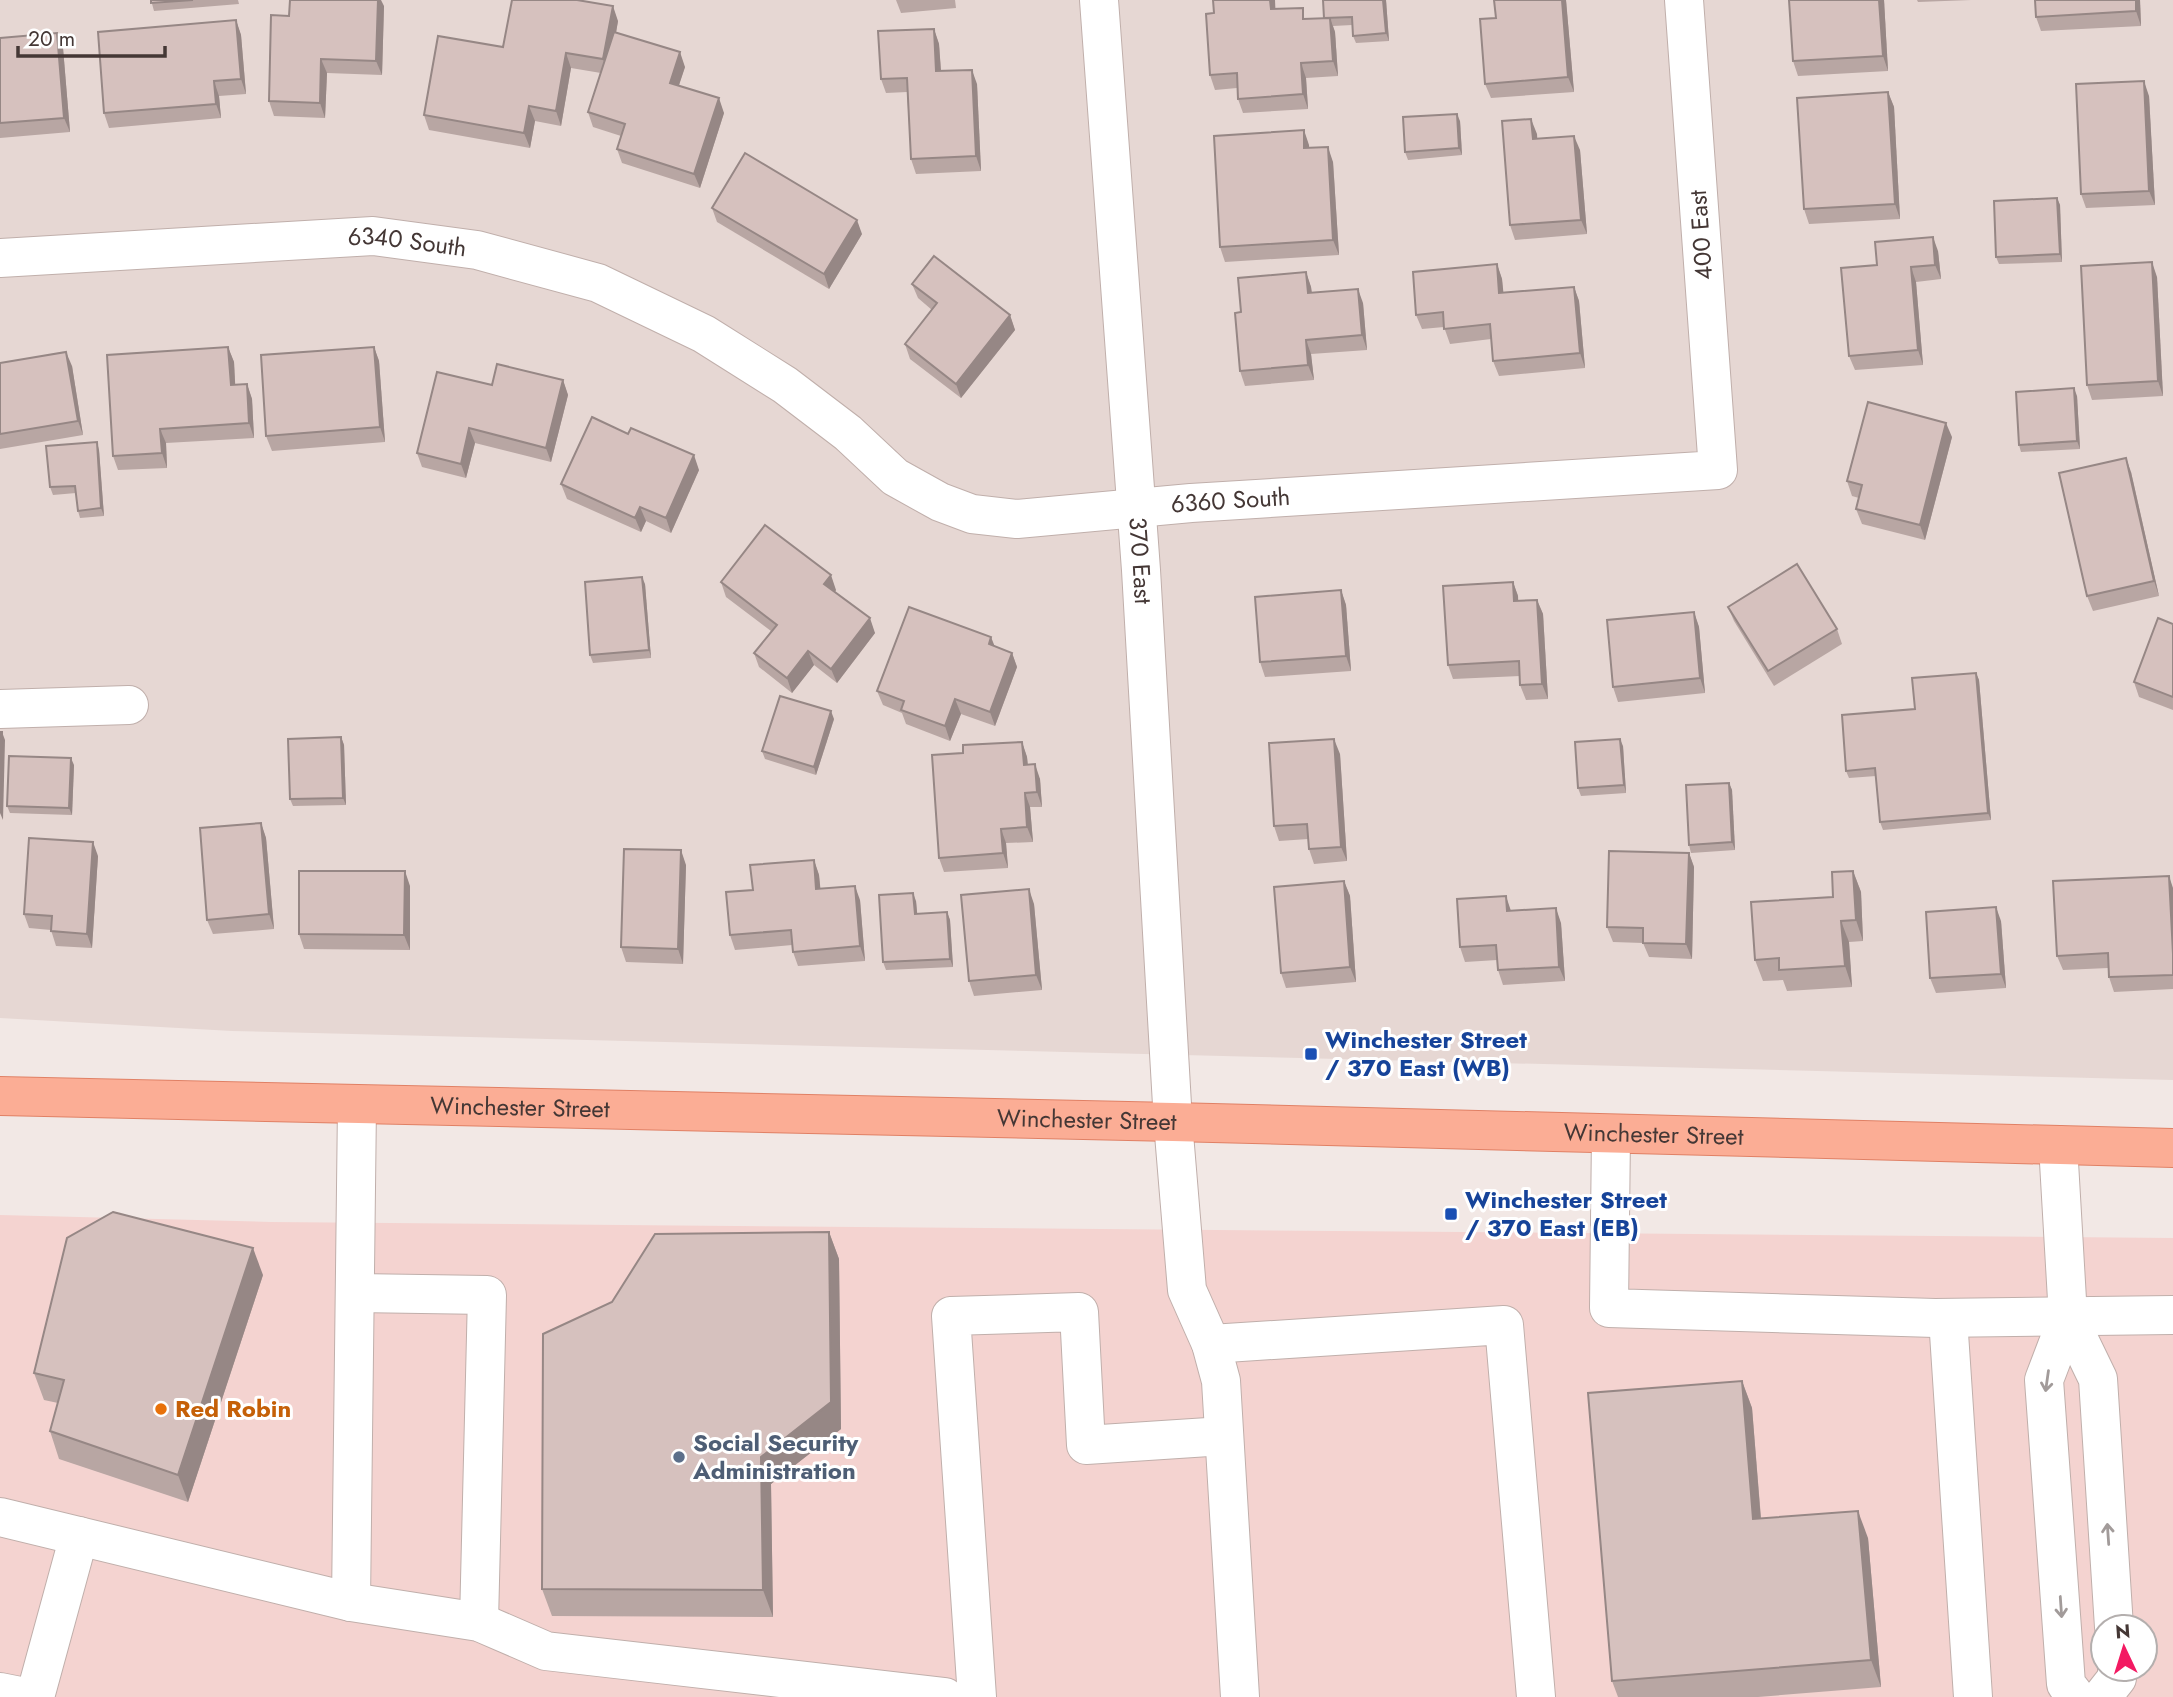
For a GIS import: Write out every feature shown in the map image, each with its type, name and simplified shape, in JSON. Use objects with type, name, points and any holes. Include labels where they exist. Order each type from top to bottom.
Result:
[{"type":"main road","name":"Winchester Street","points":[[0,1097],[1173,1122],[2173,1148]]},
{"type":"street","name":"370 East","points":[[1099,0],[1137,508],[1173,1122],[1187,1290],[1211,1345],[1221,1381],[1240,1697]]},
{"type":"street","name":"400 East","points":[[1684,0],[1717,470]]},
{"type":"street","name":"6340 South","points":[[0,258],[373,236],[477,250],[598,283],[704,334],[785,385]]},
{"type":"street","name":"6360 South","points":[[785,385],[848,433],[895,477],[940,502],[972,514],[1017,519],[1137,508],[1717,470]]},
{"type":"street","points":[[0,709],[129,705]]},
{"type":"street","points":[[351,1602],[357,1105]]},
{"type":"street","points":[[1611,1134],[1609,1308],[1948,1318],[2173,1315]]},
{"type":"street","points":[[2058,1145],[2068,1317],[2098,1379],[2113,1613]]},
{"type":"street","points":[[356,1293],[487,1295],[479,1622]]},
{"type":"street","points":[[978,1697],[951,1316],[1079,1312],[1086,1445],[1224,1436]]},
{"type":"street","points":[[2068,1317],[2044,1380],[2066,1684],[2076,1697]]},
{"type":"street","points":[[1948,1318],[1973,1697]]},
{"type":"street","points":[[1211,1345],[1504,1325],[1536,1697]]},
{"type":"street","points":[[0,1517],[351,1602],[479,1622],[546,1651],[945,1697]]},
{"type":"street","points":[[35,1697],[79,1536]]},
{"type":"street","points":[[2102,1697],[2113,1683]]},
{"type":"street","points":[[0,1692],[25,1697]]},
{"type":"shaded area","points":[[0,0],[2173,0],[2173,1080],[232,1031],[0,1018]]},
{"type":"shaded area","points":[[0,1215],[271,1222],[2173,1238],[2173,1697],[0,1697]]},
{"type":"building","points":[[151,0],[193,0],[151,3]]},
{"type":"building","points":[[290,0],[378,0],[376,61],[321,59],[320,103],[269,101],[271,15],[289,16]]},
{"type":"building","points":[[512,0],[577,0],[613,6],[603,59],[566,53],[556,111],[529,106],[524,133],[424,115],[438,36],[503,47]]},
{"type":"building","points":[[1213,0],[1270,0],[1271,9],[1303,8],[1303,19],[1330,18],[1333,61],[1301,63],[1303,94],[1238,99],[1237,73],[1210,75],[1206,14],[1214,13]]},
{"type":"building","points":[[1323,0],[1383,0],[1386,33],[1353,36],[1352,17],[1324,18]]},
{"type":"building","points":[[1494,0],[1562,0],[1568,77],[1485,84],[1480,19],[1496,18]]},
{"type":"building","points":[[1789,0],[1879,0],[1883,56],[1793,61]]},
{"type":"building","points":[[2035,0],[2136,0],[2136,11],[2036,17]]},
{"type":"building","points":[[236,20],[241,79],[214,81],[216,104],[104,113],[98,32]]},
{"type":"building","points":[[934,29],[936,71],[972,70],[976,156],[911,159],[907,78],[881,79],[878,31]]},
{"type":"building","points":[[614,32],[680,52],[670,83],[719,98],[694,174],[617,149],[625,124],[588,112]]},
{"type":"building","points":[[57,33],[64,118],[0,123],[0,38]]},
{"type":"building","points":[[2144,81],[2149,191],[2081,194],[2076,84]]},
{"type":"building","points":[[1888,92],[1895,204],[1804,209],[1797,98]]},
{"type":"building","points":[[1457,114],[1459,148],[1405,152],[1403,117]]},
{"type":"building","points":[[1531,119],[1533,139],[1574,136],[1581,220],[1510,225],[1502,121]]},
{"type":"building","points":[[1304,130],[1304,148],[1328,147],[1333,240],[1220,247],[1214,136]]},
{"type":"building","points":[[745,153],[857,220],[824,274],[712,208]]},
{"type":"building","points":[[2057,198],[2060,254],[1996,257],[1994,201]]},
{"type":"building","points":[[1933,237],[1935,265],[1911,267],[1918,350],[1849,356],[1841,268],[1877,265],[1875,242]]},
{"type":"building","points":[[934,256],[1010,315],[956,384],[905,344],[937,303],[912,284]]},
{"type":"building","points":[[2152,262],[2158,381],[2087,385],[2081,266]]},
{"type":"building","points":[[1497,264],[1499,293],[1574,287],[1580,353],[1493,361],[1490,324],[1444,329],[1443,312],[1416,315],[1413,272]]},
{"type":"building","points":[[1306,272],[1308,293],[1358,289],[1362,335],[1306,340],[1308,365],[1240,371],[1235,313],[1241,312],[1238,278]]},
{"type":"building","points":[[228,347],[231,385],[247,384],[249,423],[160,429],[162,453],[113,456],[107,355]]},
{"type":"building","points":[[374,347],[380,427],[266,436],[261,355]]},
{"type":"building","points":[[66,352],[78,421],[0,434],[0,363]]},
{"type":"building","points":[[497,364],[563,380],[546,448],[469,428],[461,464],[417,453],[437,372],[492,385]]},
{"type":"building","points":[[2074,388],[2077,441],[2019,445],[2016,392]]},
{"type":"building","points":[[1868,402],[1946,423],[1920,525],[1856,509],[1862,485],[1847,481]]},
{"type":"building","points":[[592,417],[628,434],[631,428],[694,455],[666,518],[640,507],[635,518],[561,484]]},
{"type":"building","points":[[97,442],[101,508],[78,511],[75,486],[50,487],[46,446]]},
{"type":"building","points":[[2126,458],[2154,581],[2087,596],[2059,473]]},
{"type":"building","points":[[765,525],[831,575],[824,584],[870,618],[831,669],[808,651],[787,678],[754,653],[777,625],[721,582]]},
{"type":"building","points":[[1797,564],[1837,629],[1768,671],[1728,607]]},
{"type":"building","points":[[642,577],[649,650],[590,655],[585,582]]},
{"type":"building","points":[[1513,582],[1514,601],[1537,600],[1542,684],[1520,685],[1519,661],[1448,665],[1443,586]]},
{"type":"building","points":[[1341,590],[1346,656],[1260,662],[1255,597]]},
{"type":"building","points":[[909,607],[991,637],[989,644],[1012,653],[990,712],[955,699],[945,726],[901,710],[904,701],[877,691]]},
{"type":"building","points":[[1694,612],[1700,678],[1613,687],[1607,620]]},
{"type":"building","points":[[2158,618],[2173,624],[2173,697],[2134,682]]},
{"type":"building","points":[[1976,673],[1988,813],[1880,822],[1875,768],[1846,771],[1842,715],[1915,709],[1912,678]]},
{"type":"building","points":[[780,696],[831,711],[814,767],[762,751]]},
{"type":"building","points":[[0,732],[2,732],[0,813]]},
{"type":"building","points":[[341,737],[343,798],[290,799],[288,739]]},
{"type":"building","points":[[1334,739],[1341,847],[1309,849],[1307,824],[1274,826],[1269,743]]},
{"type":"building","points":[[1620,739],[1624,785],[1578,788],[1575,742]]},
{"type":"building","points":[[1022,742],[1024,765],[1035,764],[1037,792],[1025,793],[1027,827],[1001,829],[1003,853],[939,858],[932,755],[963,753],[963,745]]},
{"type":"building","points":[[9,756],[71,758],[69,808],[7,806]]},
{"type":"building","points":[[1729,783],[1732,842],[1689,845],[1686,785]]},
{"type":"building","points":[[261,823],[269,914],[207,920],[200,828]]},
{"type":"building","points":[[29,838],[93,842],[87,934],[51,931],[52,916],[24,914]]},
{"type":"building","points":[[624,849],[681,850],[678,949],[621,947]]},
{"type":"building","points":[[1609,851],[1689,853],[1686,944],[1643,943],[1643,928],[1607,927]]},
{"type":"building","points":[[814,860],[816,889],[855,886],[860,946],[793,952],[791,930],[730,935],[726,892],[753,890],[750,865]]},
{"type":"building","points":[[299,871],[405,871],[404,935],[299,934]]},
{"type":"building","points":[[1853,871],[1856,920],[1841,921],[1845,966],[1779,970],[1779,958],[1755,960],[1751,902],[1833,897],[1832,872]]},
{"type":"building","points":[[2169,876],[2173,975],[2109,977],[2108,953],[2057,956],[2053,881]]},
{"type":"building","points":[[1344,881],[1350,967],[1281,973],[1274,887]]},
{"type":"building","points":[[1029,889],[1036,975],[969,981],[961,895]]},
{"type":"building","points":[[913,893],[915,914],[947,912],[950,959],[883,962],[879,895]]},
{"type":"building","points":[[1506,896],[1507,911],[1556,908],[1559,967],[1498,970],[1496,945],[1460,947],[1457,899]]},
{"type":"building","points":[[1996,907],[2001,974],[1930,978],[1926,912]]},
{"type":"building","points":[[113,1212],[253,1248],[178,1475],[50,1431],[64,1380],[34,1373],[67,1238]]},
{"type":"building","name":"Social Security Administration","points":[[829,1232],[831,1402],[761,1457],[763,1590],[542,1589],[543,1334],[612,1302],[655,1234]]},
{"type":"building","points":[[1742,1381],[1753,1519],[1858,1511],[1871,1660],[1612,1681],[1588,1393]]},
{"type":"place","name":"Winchester Street / 370 East (WB)","points":[[1311,1054]]},
{"type":"place","name":"Winchester Street / 370 East (EB)","points":[[1451,1214]]},
{"type":"place","name":"Red Robin","points":[[161,1409]]},
{"type":"place","name":"Social Security Administration","points":[[679,1457]]}]
